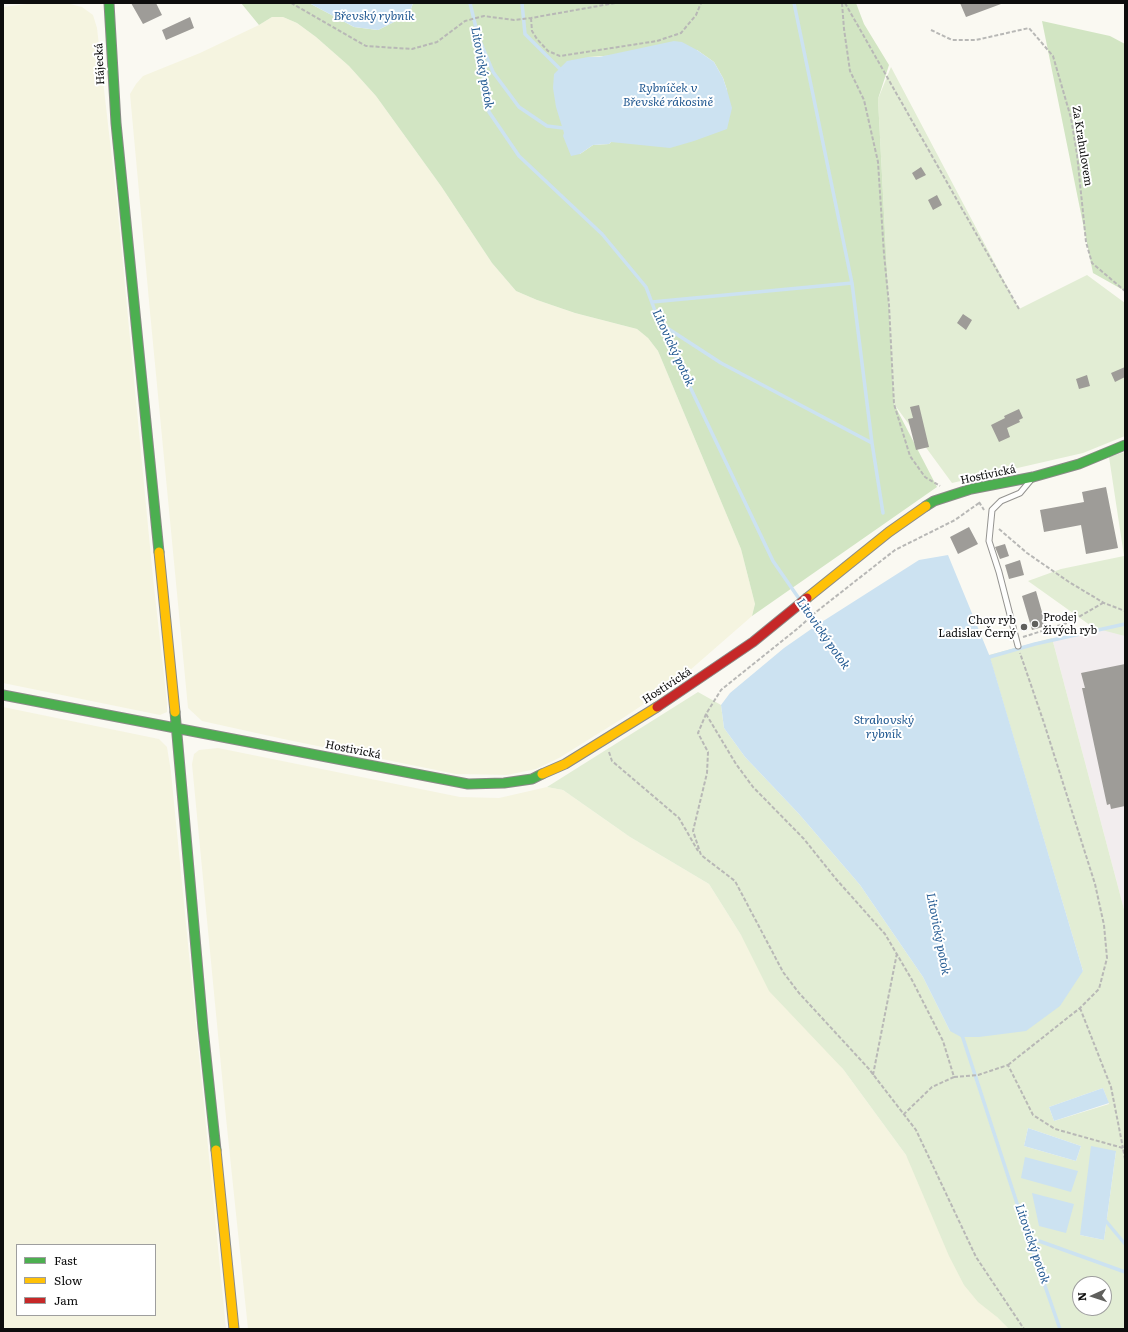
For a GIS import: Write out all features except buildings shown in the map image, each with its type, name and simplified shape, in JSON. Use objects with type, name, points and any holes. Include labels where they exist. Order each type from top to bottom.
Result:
[{"type":"street","name":"Hájecká","points":[[109,3],[116,123],[176,728],[203,1028],[234,1329]]},
{"type":"street","name":"Hostivická","points":[[3,695],[468,784],[504,783],[532,779],[565,764],[679,693],[753,642],[888,532],[934,502],[971,489],[1033,477],[1079,464],[1125,445]]},
{"type":"lane","points":[[1018,646],[999,572],[989,540],[992,510],[1001,501],[1020,493],[1033,477]]},
{"type":"path","points":[[291,3],[366,46],[412,49],[437,42],[465,21],[484,16],[514,20],[615,3]]},
{"type":"path","points":[[530,18],[532,31],[537,39],[548,51],[560,56],[657,41],[682,33],[696,15],[702,3]]},
{"type":"path","points":[[842,3],[850,71],[864,100],[878,162],[890,312],[894,404],[910,456],[925,477],[956,494]]},
{"type":"path","points":[[845,3],[1019,310]]},
{"type":"path","name":"Za Krahulovem","points":[[931,30],[952,40],[976,40],[1029,28],[1053,56],[1071,118],[1077,154],[1086,242],[1092,263],[1125,290]]},
{"type":"path","points":[[971,489],[991,522],[1028,553],[1069,582],[1104,603],[1125,611]]},
{"type":"path","points":[[701,855],[693,831],[707,773],[708,752],[698,733],[706,714],[721,690],[816,612],[895,550],[955,520],[980,503]]},
{"type":"path","points":[[1016,640],[1070,622],[1104,603]]},
{"type":"path","points":[[904,1114],[932,1087],[954,1077],[978,1075],[1008,1065],[1080,1008],[1099,990],[1107,958],[1104,925],[1095,884],[1020,652]]},
{"type":"path","points":[[706,714],[736,764],[753,787],[804,839],[836,879],[885,934],[912,980],[943,1041],[954,1077]]},
{"type":"path","points":[[603,739],[612,761],[679,818],[701,855],[735,881],[783,972],[799,993],[873,1075],[916,1130],[976,1257],[1024,1329]]},
{"type":"path","points":[[873,1075],[896,953]]},
{"type":"path","points":[[1080,1008],[1111,1087],[1125,1159]]},
{"type":"path","points":[[1008,1065],[1033,1115],[1055,1129],[1123,1148]]},
{"type":"shaded area","points":[[1125,626],[1125,913],[1052,638]]},
{"type":"green space","points":[[35,3],[70,4],[82,7],[93,15],[97,28],[117,203],[153,578],[167,703],[167,712],[160,715],[3,683],[3,7]]},
{"type":"green space","points":[[241,3],[309,3],[354,27],[378,30],[404,17],[410,12],[413,3],[856,3],[864,24],[889,65],[878,99],[894,404],[937,487],[752,616],[755,604],[741,549],[658,351],[648,338],[637,329],[575,313],[516,291],[492,263],[441,186],[376,96],[349,66],[316,37],[297,23],[283,17],[272,17],[259,25]],"holes":[[[697,50],[714,62],[723,78],[727,90],[623,142],[593,145],[580,154],[588,57]]]},
{"type":"green space","points":[[272,17],[283,17],[297,23],[316,37],[349,66],[376,96],[441,186],[492,263],[516,291],[575,313],[637,329],[648,338],[658,351],[741,549],[755,604],[752,616],[689,671],[653,698],[559,758],[536,769],[507,775],[456,774],[202,721],[188,708],[130,94],[143,76],[200,53],[259,25]]},
{"type":"green space","points":[[1042,21],[1110,36],[1125,44],[1125,291],[1093,273]]},
{"type":"green space","points":[[891,67],[1019,309],[1087,275],[1125,303],[1125,436],[1083,453],[952,483],[894,404],[878,99]]},
{"type":"green space","points":[[1125,452],[1125,636],[1094,628],[1028,581],[1061,569],[1124,556],[1109,457]]},
{"type":"green space","points":[[1052,638],[1125,913],[1125,1329],[1009,1329],[978,1302],[964,1285],[949,1256],[906,1155],[843,1069],[769,991],[741,935],[709,884],[630,837],[563,790],[547,787],[698,692],[721,705],[724,728],[745,757],[799,814],[860,885],[923,977],[950,1031],[1083,971],[989,655]],"holes":[[[1103,1088],[1109,1104],[1054,1121],[1049,1107]],[[1028,1128],[1081,1146],[1076,1161],[1024,1146]],[[1116,1151],[1104,1240],[1080,1235]]]},
{"type":"green space","points":[[3,707],[159,739],[167,747],[171,772],[226,1329],[3,1329]]},
{"type":"green space","points":[[218,748],[460,797],[499,798],[547,787],[563,790],[630,837],[709,884],[741,935],[906,1155],[997,1317],[1009,1329],[248,1329],[192,764],[194,754],[199,750]]},
{"type":"water","name":"Břevský rybník","points":[[309,3],[413,3],[410,12],[404,17],[378,30],[354,27]]},
{"type":"water","name":"Rybníček v Břevské rákosině","points":[[674,41],[682,42],[714,62],[723,78],[732,108],[727,129],[670,148],[611,142],[609,144],[593,145],[580,154],[571,156],[563,136],[564,133],[556,107],[553,88],[554,74],[567,61],[588,57],[599,57]]},
{"type":"water","name":"Strahovský rybník","points":[[948,555],[990,657],[1083,971],[1060,1006],[1026,1031],[979,1037],[961,1037],[950,1031],[923,977],[860,885],[799,814],[745,757],[724,728],[721,705],[730,693],[784,648],[817,625],[919,560]]},
{"type":"water","points":[[1103,1088],[1109,1103],[1054,1121],[1049,1107]]},
{"type":"water","points":[[1028,1128],[1081,1146],[1076,1161],[1024,1146]]},
{"type":"water","points":[[1091,1146],[1116,1151],[1104,1240],[1080,1235]]},
{"type":"water","points":[[1025,1157],[1078,1171],[1071,1192],[1021,1178]]},
{"type":"water","points":[[1032,1193],[1074,1204],[1066,1233],[1039,1226]]},
{"type":"waterway","name":"Litovický potok","points":[[470,3],[478,36],[489,112],[519,156],[602,234],[646,287],[660,324],[773,561],[800,600]]},
{"type":"waterway","points":[[522,3],[525,34],[562,71]]},
{"type":"waterway","points":[[794,3],[852,283]]},
{"type":"waterway","points":[[480,41],[493,72],[519,107],[547,126],[563,128]]},
{"type":"waterway","points":[[652,302],[852,283],[872,443]]},
{"type":"waterway","points":[[661,324],[721,363],[872,443],[883,513]]},
{"type":"waterway","name":"Litovický potok","points":[[803,605],[819,628]]},
{"type":"waterway","points":[[986,658],[1035,644],[1125,624]]},
{"type":"waterway","name":"Litovický potok","points":[[961,1032],[1028,1237],[1060,1329]]},
{"type":"waterway","points":[[1105,1220],[1125,1244]]},
{"type":"waterway","points":[[1028,1237],[1125,1272]]},
{"type":"traffic: fast","points":[[109,3],[116,123],[159,552]]},
{"type":"traffic: fast","points":[[926,506],[934,501],[971,489],[1033,477],[1079,464],[1125,445]]},
{"type":"traffic: fast","points":[[3,695],[468,784],[504,783],[532,779],[542,774]]},
{"type":"traffic: fast","points":[[175,712],[203,1028],[216,1150]]},
{"type":"traffic: slow","points":[[807,598],[889,532],[926,506]]},
{"type":"traffic: slow","points":[[159,552],[175,712]]},
{"type":"traffic: slow","points":[[542,774],[565,764],[657,707]]},
{"type":"traffic: slow","points":[[216,1150],[234,1329]]},
{"type":"traffic: jam","points":[[657,707],[753,642],[807,598]]},
{"type":"place","name":"Prodej živých ryb","points":[[1035,624]]},
{"type":"place","name":"Chov ryb Ladislav Černý","points":[[1024,627]]}]
